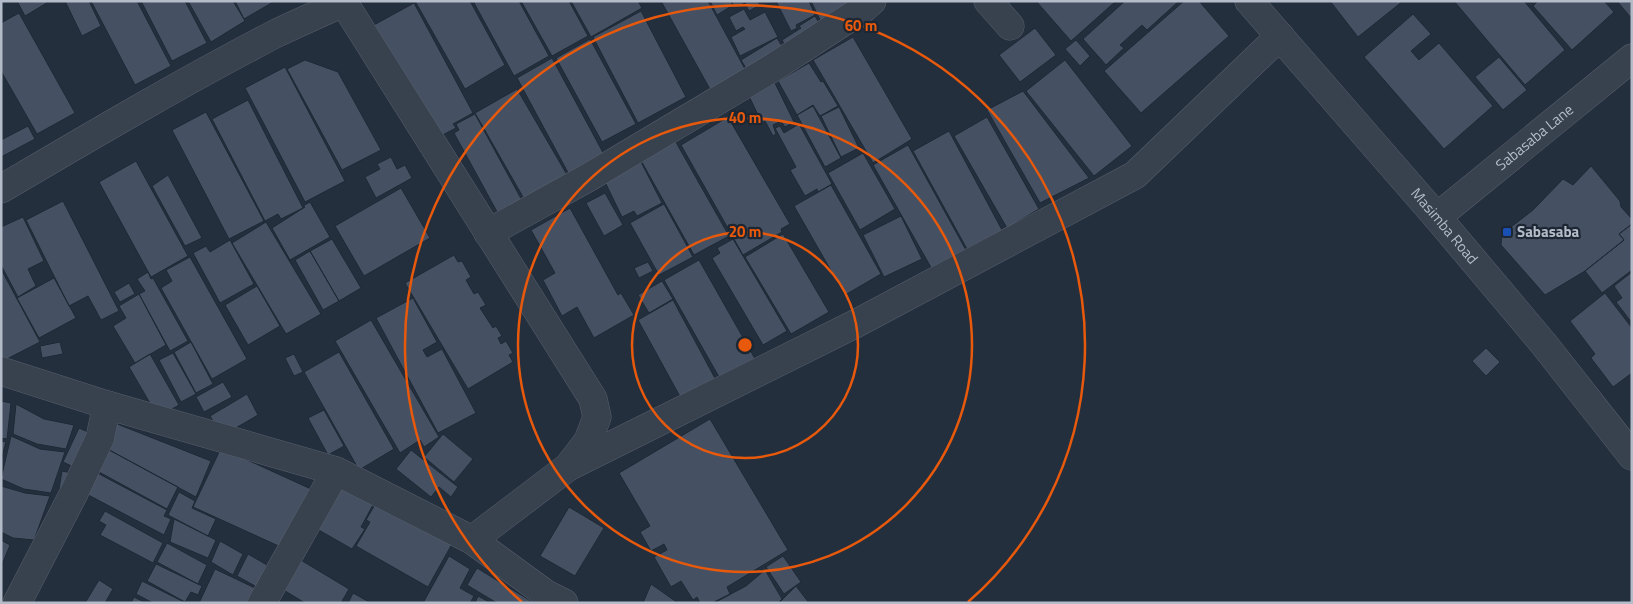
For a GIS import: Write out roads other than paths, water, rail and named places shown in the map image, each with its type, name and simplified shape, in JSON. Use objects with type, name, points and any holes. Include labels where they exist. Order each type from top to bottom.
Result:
[{"type":"street","points":[[488,233],[591,176],[774,67],[863,9],[872,1]]},
{"type":"street","points":[[988,1],[1010,26]]},
{"type":"street","name":"Masimba Road","points":[[1249,1],[1437,217],[1543,343],[1632,456]]},
{"type":"street","points":[[1,189],[201,74],[275,34],[345,2],[593,399],[597,417],[588,441],[568,467]]},
{"type":"street","points":[[472,540],[568,467],[857,323],[1135,175],[1280,36]]},
{"type":"street","name":"Sabasaba Lane","points":[[1437,217],[1632,58]]},
{"type":"street","points":[[1,371],[108,405],[336,471],[472,540],[551,600]]},
{"type":"street","points":[[16,603],[74,493],[100,438],[108,405]]},
{"type":"street","points":[[262,603],[336,471]]},
{"type":"place","name":"Sabasaba","points":[[1507,232]]}]
